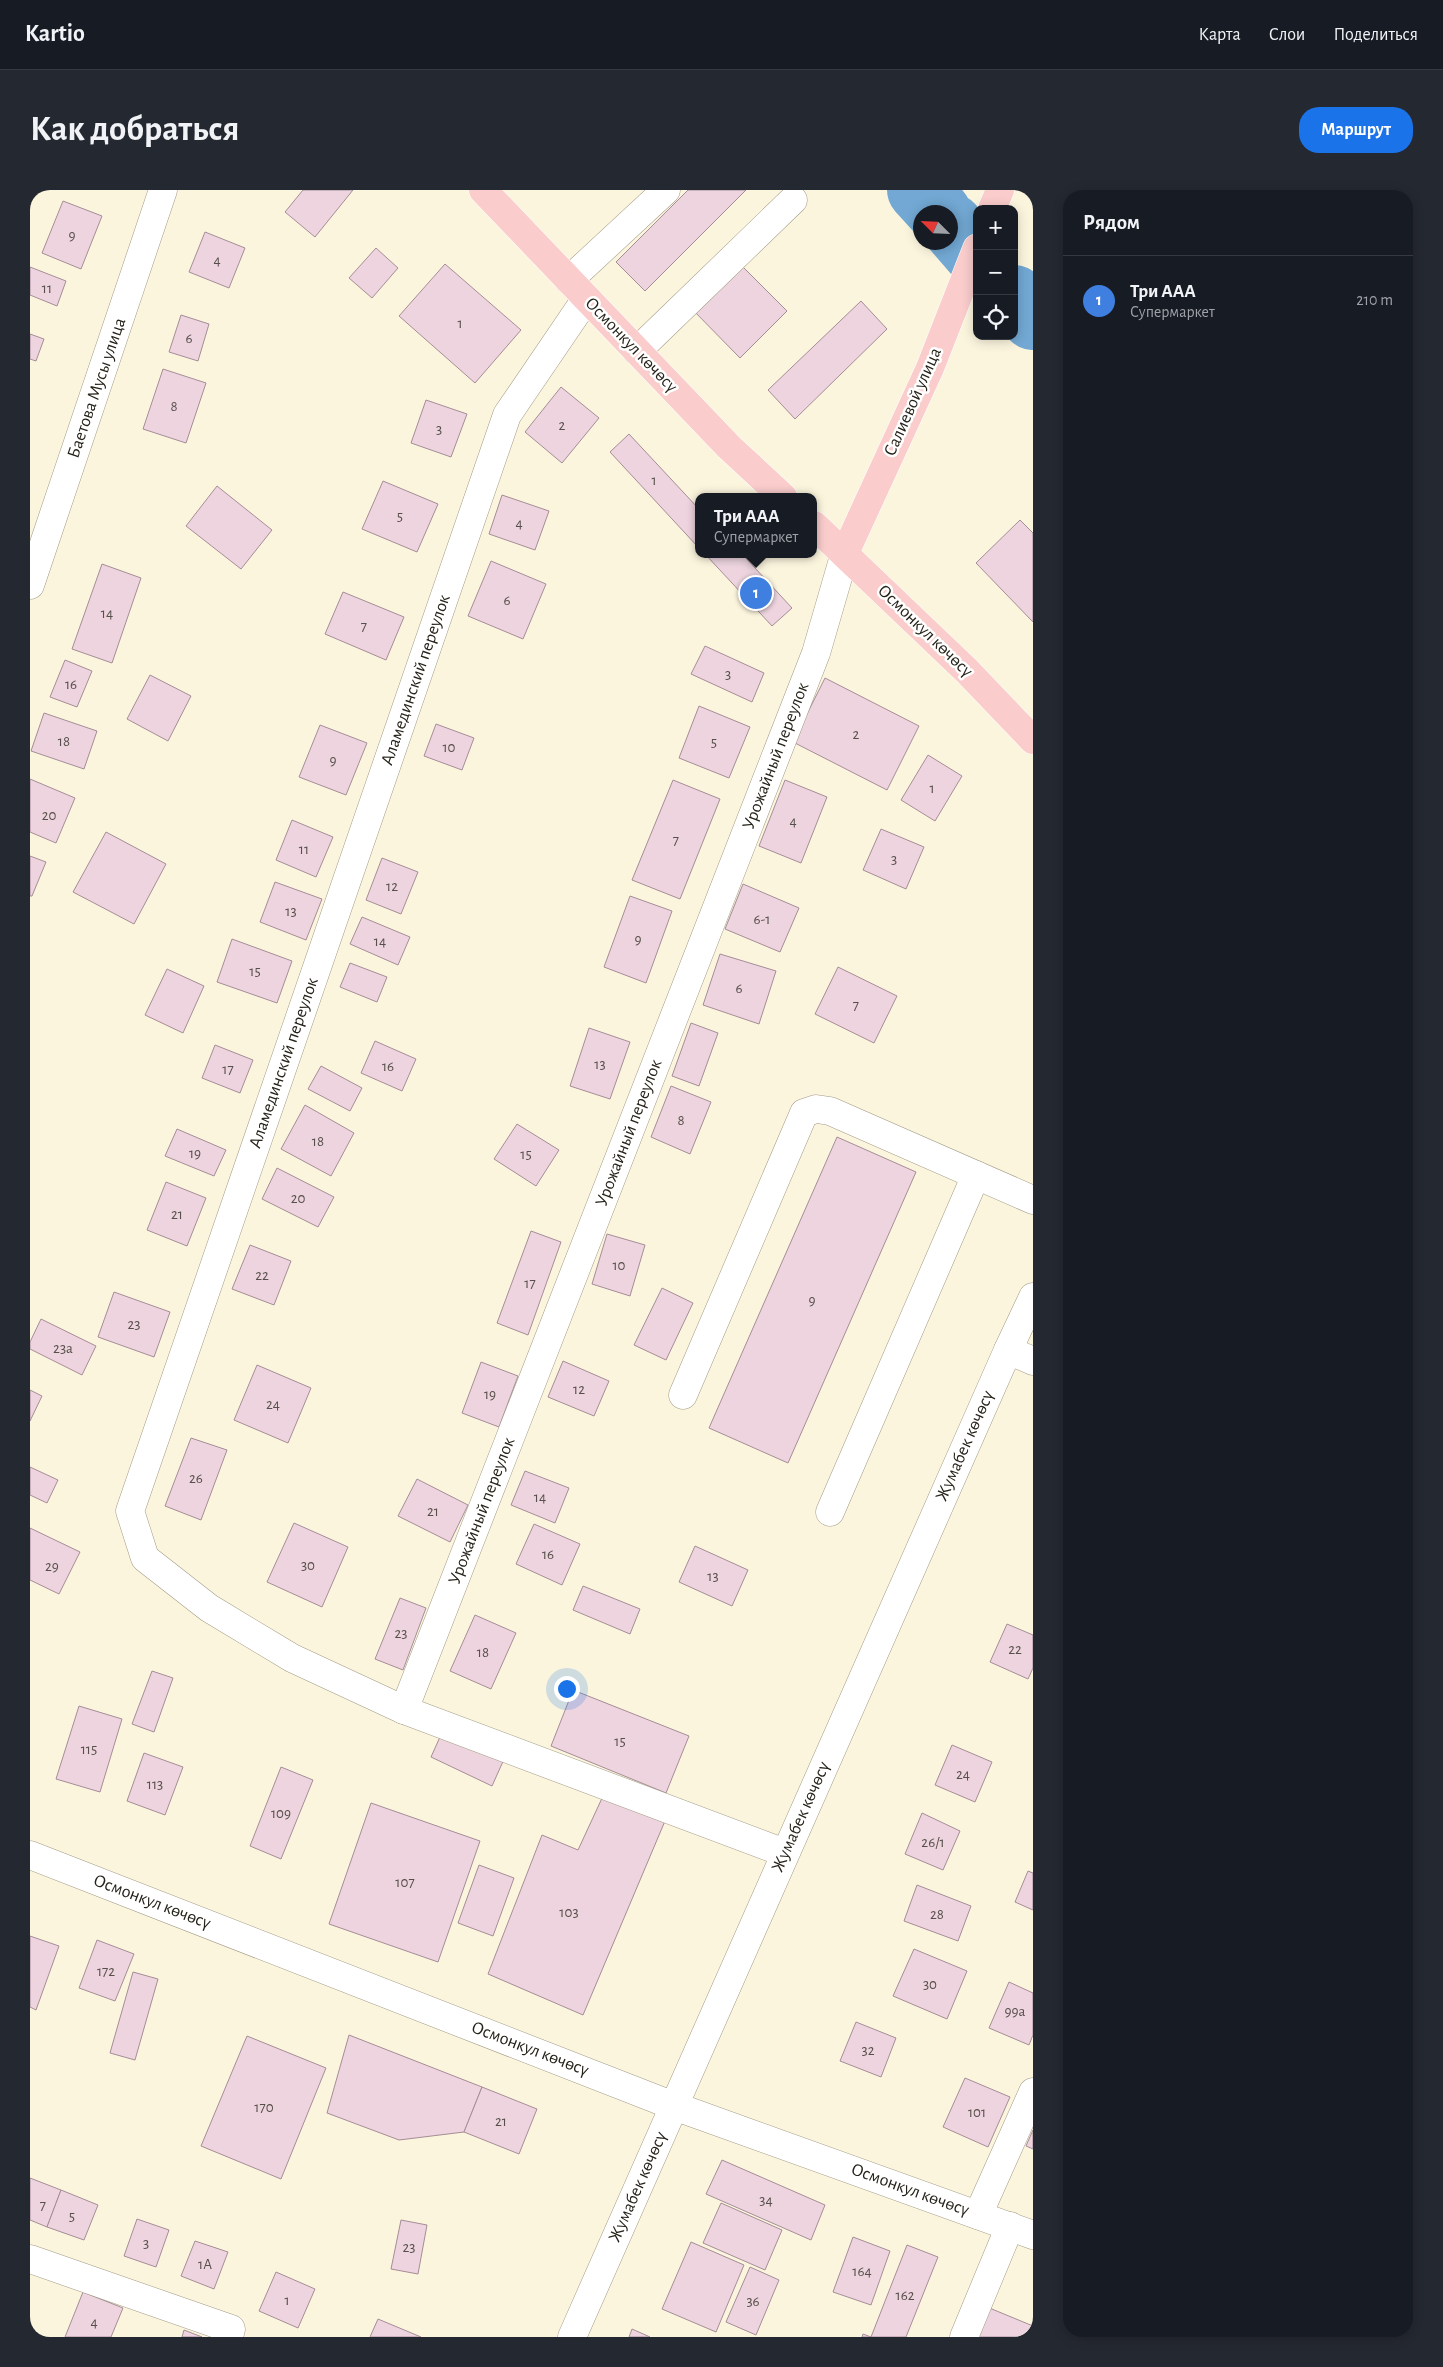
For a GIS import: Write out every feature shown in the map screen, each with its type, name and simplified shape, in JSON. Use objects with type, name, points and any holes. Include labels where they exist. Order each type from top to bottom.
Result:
[{"type":"main road","name":"Осмонкул көчөсү","points":[[483,190],[729,447],[779,493]]},
{"type":"main road","points":[[994,205],[1000,190]]},
{"type":"main road","name":"Салиевой улица","points":[[845,553],[930,368],[976,250]]},
{"type":"main road","name":"Осмонкул көчөсү","points":[[817,528],[966,671],[1033,740]]},
{"type":"street","name":"Баетова Мусы улица","points":[[30,585],[163,190]]},
{"type":"street","name":"Аламединский переулок","points":[[666,190],[577,289],[507,415],[130,1511],[145,1558],[209,1608],[292,1658],[404,1710],[785,1853]]},
{"type":"street","points":[[637,351],[793,200]]},
{"type":"street","name":"Урожайный переулок","points":[[404,1710],[816,653],[845,553]]},
{"type":"street","points":[[683,1394],[804,1113],[816,1109],[830,1111],[1033,1200]]},
{"type":"street","points":[[830,1512],[976,1175]]},
{"type":"street","name":"Жумабек көчөсү","points":[[572,2337],[1033,1297]]},
{"type":"street","points":[[1008,1350],[1033,1361]]},
{"type":"street","name":"Осмонкул көчөсү","points":[[30,1855],[674,2106],[1022,2231]]},
{"type":"street","points":[[978,2215],[1033,2092]]},
{"type":"street","points":[[964,2337],[1022,2231]]},
{"type":"street","points":[[30,2259],[231,2330],[229,2337]]},
{"type":"building","points":[[303,190],[353,190],[315,237],[285,212]]},
{"type":"building","points":[[688,190],[746,190],[645,291],[616,262]]},
{"type":"building","points":[[63,201],[102,216],[81,269],[42,253]]},
{"type":"building","points":[[205,232],[245,248],[229,288],[189,272]]},
{"type":"building","points":[[376,248],[398,268],[372,298],[349,278]]},
{"type":"building","points":[[736,260],[787,311],[740,358],[690,307]]},
{"type":"building","points":[[445,264],[521,330],[475,383],[399,316]]},
{"type":"building","points":[[30,267],[66,281],[57,306],[30,295]]},
{"type":"building","points":[[861,301],[887,329],[795,419],[768,390]]},
{"type":"building","points":[[181,315],[209,324],[198,361],[169,352]]},
{"type":"building","points":[[30,334],[44,339],[36,361],[30,359]]},
{"type":"building","points":[[163,369],[206,383],[186,443],[143,429]]},
{"type":"building","points":[[561,387],[599,418],[562,463],[525,432]]},
{"type":"building","points":[[426,400],[467,414],[451,457],[411,443]]},
{"type":"building","points":[[629,434],[695,505],[695,544],[610,452]]},
{"type":"building","points":[[383,481],[438,504],[417,552],[362,529]]},
{"type":"building","points":[[217,486],[272,530],[241,569],[186,526]]},
{"type":"building","points":[[502,495],[549,511],[535,550],[489,534]]},
{"type":"building","points":[[1020,520],[1033,533],[1033,622],[976,563]]},
{"type":"building","points":[[709,558],[746,558],[792,608],[772,626]]},
{"type":"building","points":[[491,561],[546,584],[523,639],[468,616]]},
{"type":"building","points":[[102,564],[141,578],[112,663],[72,649]]},
{"type":"building","points":[[343,592],[404,617],[386,660],[325,634]]},
{"type":"building","points":[[705,646],[764,673],[752,702],[691,674]]},
{"type":"building","points":[[65,660],[92,671],[77,707],[50,697]]},
{"type":"building","points":[[150,675],[191,696],[168,741],[127,719]]},
{"type":"building","points":[[825,678],[919,726],[887,790],[793,742]]},
{"type":"building","points":[[699,706],[750,727],[729,778],[679,758]]},
{"type":"building","points":[[44,713],[97,731],[84,769],[31,751]]},
{"type":"building","points":[[436,724],[474,738],[462,770],[424,756]]},
{"type":"building","points":[[320,725],[367,743],[346,795],[299,777]]},
{"type":"building","points":[[928,755],[962,776],[935,821],[901,800]]},
{"type":"building","points":[[30,779],[75,798],[56,843],[30,832]]},
{"type":"building","points":[[673,780],[720,799],[680,899],[632,880]]},
{"type":"building","points":[[785,780],[827,797],[801,863],[759,846]]},
{"type":"building","points":[[292,820],[333,837],[316,877],[276,860]]},
{"type":"building","points":[[881,829],[924,847],[906,889],[863,870]]},
{"type":"building","points":[[106,832],[166,864],[134,924],[73,892]]},
{"type":"building","points":[[30,856],[46,862],[32,896],[30,896]]},
{"type":"building","points":[[382,858],[418,872],[401,914],[366,900]]},
{"type":"building","points":[[275,882],[322,899],[306,940],[260,922]]},
{"type":"building","points":[[743,884],[799,908],[780,952],[725,929]]},
{"type":"building","points":[[630,896],[672,911],[646,983],[604,967]]},
{"type":"building","points":[[362,917],[410,937],[398,965],[350,944]]},
{"type":"building","points":[[232,939],[292,961],[277,1003],[217,982]]},
{"type":"building","points":[[720,954],[776,971],[759,1024],[703,1005]]},
{"type":"building","points":[[350,963],[387,977],[377,1002],[340,987]]},
{"type":"building","points":[[838,967],[897,996],[874,1043],[815,1014]]},
{"type":"building","points":[[167,969],[204,986],[183,1033],[145,1015]]},
{"type":"building","points":[[691,1023],[718,1033],[699,1086],[672,1076]]},
{"type":"building","points":[[589,1028],[630,1042],[610,1099],[570,1086]]},
{"type":"building","points":[[375,1041],[416,1059],[402,1091],[361,1073]]},
{"type":"building","points":[[215,1045],[253,1060],[240,1093],[202,1078]]},
{"type":"building","points":[[321,1066],[362,1088],[350,1111],[308,1089]]},
{"type":"building","points":[[671,1086],[711,1102],[690,1154],[651,1137]]},
{"type":"building","points":[[305,1105],[354,1133],[331,1176],[281,1149]]},
{"type":"building","points":[[517,1124],[559,1150],[536,1186],[494,1159]]},
{"type":"building","points":[[177,1129],[226,1150],[214,1176],[165,1156]]},
{"type":"building","points":[[837,1137],[916,1172],[788,1463],[709,1428]]},
{"type":"building","points":[[277,1168],[334,1197],[318,1227],[262,1199]]},
{"type":"building","points":[[166,1182],[206,1198],[187,1246],[147,1230]]},
{"type":"building","points":[[531,1231],[561,1242],[528,1335],[497,1323]]},
{"type":"building","points":[[607,1234],[645,1245],[630,1296],[592,1284]]},
{"type":"building","points":[[250,1245],[291,1261],[274,1305],[232,1289]]},
{"type":"building","points":[[662,1288],[693,1303],[666,1360],[634,1345]]},
{"type":"building","points":[[114,1292],[170,1312],[154,1357],[98,1337]]},
{"type":"building","points":[[41,1319],[96,1346],[82,1375],[30,1349],[30,1342]]},
{"type":"building","points":[[563,1361],[609,1381],[594,1416],[548,1397]]},
{"type":"building","points":[[481,1362],[518,1376],[499,1427],[462,1413]]},
{"type":"building","points":[[257,1365],[311,1388],[288,1443],[234,1420]]},
{"type":"building","points":[[30,1390],[42,1396],[30,1421]]},
{"type":"building","points":[[191,1438],[227,1450],[201,1520],[165,1506]]},
{"type":"building","points":[[30,1467],[58,1480],[47,1503],[30,1495]]},
{"type":"building","points":[[525,1471],[569,1488],[555,1523],[511,1505]]},
{"type":"building","points":[[417,1479],[468,1505],[450,1542],[398,1516]]},
{"type":"building","points":[[294,1523],[348,1547],[322,1607],[267,1582]]},
{"type":"building","points":[[534,1524],[580,1544],[562,1585],[516,1564]]},
{"type":"building","points":[[30,1528],[80,1552],[59,1594],[30,1580]]},
{"type":"building","points":[[695,1546],[748,1570],[732,1606],[679,1582]]},
{"type":"building","points":[[583,1586],[640,1609],[630,1634],[573,1610]]},
{"type":"building","points":[[400,1598],[426,1608],[403,1670],[375,1659]]},
{"type":"building","points":[[475,1615],[516,1633],[491,1689],[450,1671]]},
{"type":"building","points":[[1007,1624],[1033,1635],[1033,1668],[1028,1679],[990,1662]]},
{"type":"building","points":[[152,1671],[173,1678],[154,1732],[132,1724]]},
{"type":"building","points":[[573,1690],[689,1736],[666,1793],[551,1746]]},
{"type":"building","points":[[79,1706],[122,1719],[100,1792],[56,1779]]},
{"type":"building","points":[[444,1728],[505,1757],[492,1786],[431,1757]]},
{"type":"building","points":[[952,1745],[992,1762],[975,1802],[935,1785]]},
{"type":"building","points":[[144,1753],[183,1767],[165,1815],[127,1801]]},
{"type":"building","points":[[281,1767],[313,1780],[281,1859],[250,1846]]},
{"type":"building","points":[[603,1796],[665,1821],[583,2015],[488,1974],[542,1835],[578,1850]]},
{"type":"building","points":[[371,1803],[480,1841],[438,1962],[329,1924]]},
{"type":"building","points":[[922,1813],[960,1831],[943,1870],[905,1854]]},
{"type":"building","points":[[479,1865],[514,1878],[493,1936],[458,1923]]},
{"type":"building","points":[[1028,1871],[1033,1873],[1033,1910],[1015,1902]]},
{"type":"building","points":[[917,1885],[971,1906],[958,1941],[904,1921]]},
{"type":"building","points":[[30,1936],[59,1946],[36,2010],[30,2007]]},
{"type":"building","points":[[97,1940],[134,1954],[115,2001],[79,1988]]},
{"type":"building","points":[[914,1949],[967,1971],[947,2019],[893,1996]]},
{"type":"building","points":[[133,1972],[158,1979],[135,2060],[110,2053]]},
{"type":"building","points":[[1009,1982],[1033,1993],[1033,2035],[1029,2045],[989,2028]]},
{"type":"building","points":[[856,2022],[896,2038],[881,2077],[840,2061]]},
{"type":"building","points":[[349,2035],[482,2087],[464,2132],[399,2140],[327,2113]]},
{"type":"building","points":[[247,2036],[326,2068],[281,2179],[201,2146]]},
{"type":"building","points":[[965,2078],[1010,2097],[988,2147],[943,2127]]},
{"type":"building","points":[[482,2087],[537,2109],[519,2154],[464,2132]]},
{"type":"building","points":[[1033,2130],[1033,2149],[1026,2146]]},
{"type":"building","points":[[722,2160],[825,2205],[811,2240],[706,2194]]},
{"type":"building","points":[[30,2178],[61,2190],[47,2227],[30,2220]]},
{"type":"building","points":[[61,2190],[98,2205],[84,2240],[47,2227]]},
{"type":"building","points":[[721,2203],[782,2230],[765,2270],[703,2243]]},
{"type":"building","points":[[137,2219],[169,2230],[156,2267],[124,2256]]},
{"type":"building","points":[[401,2220],[427,2225],[418,2274],[391,2269]]},
{"type":"building","points":[[853,2237],[890,2251],[871,2305],[833,2292]]},
{"type":"building","points":[[195,2241],[228,2252],[214,2289],[181,2276]]},
{"type":"building","points":[[691,2242],[744,2265],[716,2332],[662,2309]]},
{"type":"building","points":[[907,2245],[938,2257],[906,2337],[871,2337]]},
{"type":"building","points":[[750,2267],[779,2280],[756,2335],[726,2322]]},
{"type":"building","points":[[276,2272],[315,2289],[298,2328],[259,2311]]},
{"type":"building","points":[[83,2292],[123,2308],[111,2337],[65,2337]]},
{"type":"building","points":[[987,2307],[1033,2326],[1029,2337],[974,2337]]},
{"type":"building","points":[[378,2319],[421,2337],[370,2337]]},
{"type":"building","points":[[632,2329],[650,2337],[629,2337]]},
{"type":"building","points":[[184,2330],[202,2337],[182,2337]]},
{"type":"waterway","points":[[919,190],[933,205]]},
{"type":"waterway","points":[[958,233],[973,250]]},
{"type":"waterway","points":[[1018,301],[1033,318]]},
{"type":"place","name":"Три ААА","points":[[756,593]]}]
